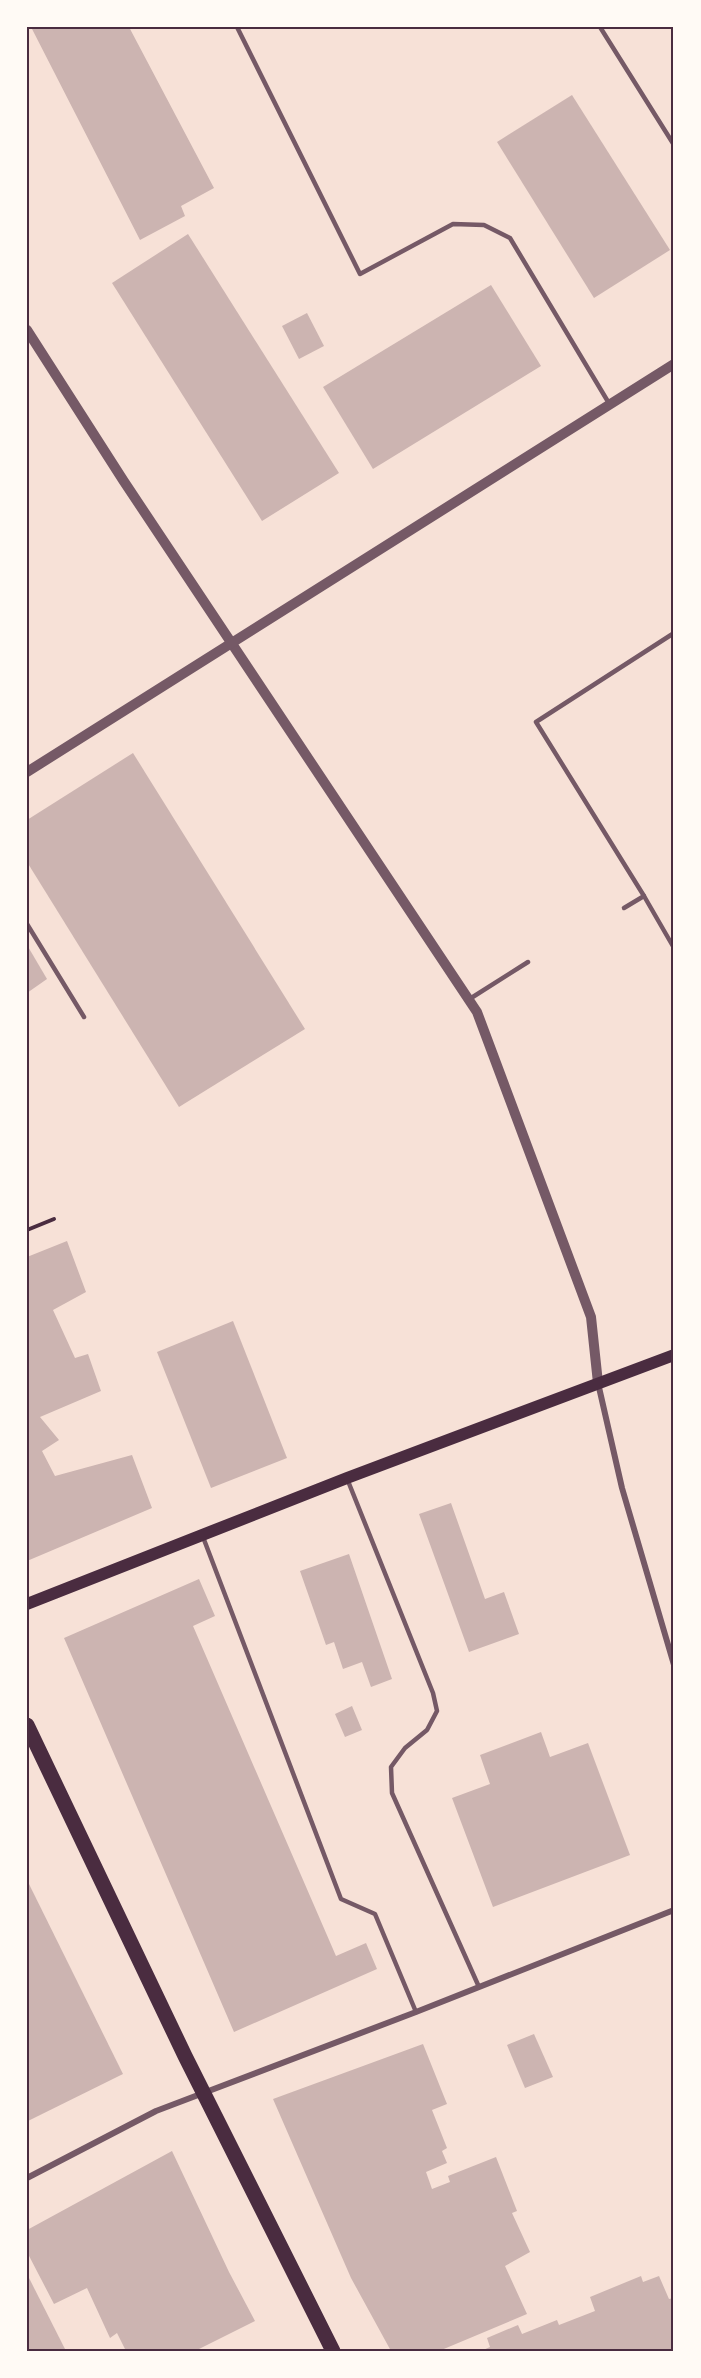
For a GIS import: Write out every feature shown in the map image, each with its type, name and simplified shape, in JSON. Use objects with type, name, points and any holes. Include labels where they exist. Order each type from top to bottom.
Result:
[{"type":"main road","points":[[27,1604],[347,1478],[674,1355]]},
{"type":"main road","points":[[27,1725],[202,2092],[333,2351]]},
{"type":"street","points":[[27,330],[123,480],[477,1012],[591,1317],[598,1383],[622,1488],[674,1665]]},
{"type":"street","points":[[27,772],[674,364]]},
{"type":"street","points":[[27,2178],[152,2113],[202,2092],[416,2012],[674,1910]]},
{"type":"lane","points":[[237,27],[360,274],[453,224],[484,225],[510,238],[610,405]]},
{"type":"lane","points":[[600,27],[674,145]]},
{"type":"lane","points":[[674,633],[536,722],[674,948]]},
{"type":"lane","points":[[624,908],[644,896]]},
{"type":"lane","points":[[27,924],[84,1017]]},
{"type":"lane","points":[[468,1000],[528,962]]},
{"type":"lane","points":[[347,1478],[433,1693],[437,1712],[427,1730],[405,1749],[391,1767],[392,1793],[479,1987]]},
{"type":"lane","points":[[203,1535],[341,1899],[375,1914],[416,2012]]},
{"type":"path","points":[[27,1230],[54,1219]]},
{"type":"building","points":[[31,27],[129,27],[214,188],[181,206],[185,216],[140,240]]},
{"type":"building","points":[[572,95],[670,250],[594,298],[497,142]]},
{"type":"building","points":[[188,234],[339,473],[262,521],[112,283]]},
{"type":"building","points":[[491,285],[541,366],[373,469],[323,387]]},
{"type":"building","points":[[307,313],[324,346],[299,359],[282,326]]},
{"type":"building","points":[[133,753],[305,1029],[179,1107],[27,862],[27,820]]},
{"type":"building","points":[[27,945],[47,979],[27,993]]},
{"type":"building","points":[[67,1241],[86,1292],[53,1310],[75,1358],[88,1354],[101,1391],[40,1417],[59,1440],[42,1451],[55,1476],[132,1455],[152,1508],[27,1561],[27,1257]]},
{"type":"building","points":[[233,1321],[287,1458],[211,1488],[157,1352]]},
{"type":"building","points":[[451,1503],[485,1599],[504,1592],[519,1634],[469,1652],[419,1514]]},
{"type":"building","points":[[349,1554],[392,1679],[371,1687],[362,1662],[343,1669],[334,1642],[326,1645],[300,1571]]},
{"type":"building","points":[[199,1579],[215,1616],[193,1626],[336,1956],[366,1943],[377,1969],[234,2032],[64,1638]]},
{"type":"building","points":[[352,1706],[362,1730],[345,1737],[335,1714]]},
{"type":"building","points":[[541,1732],[550,1757],[588,1743],[630,1855],[493,1907],[452,1798],[490,1784],[480,1755]]},
{"type":"building","points":[[27,1880],[123,2074],[28,2121],[27,2119]]},
{"type":"building","points":[[534,2034],[553,2077],[525,2088],[507,2045]]},
{"type":"building","points":[[423,2044],[447,2104],[432,2110],[447,2148],[442,2151],[447,2163],[426,2172],[432,2189],[450,2182],[448,2176],[496,2157],[517,2211],[512,2213],[530,2252],[505,2266],[527,2314],[439,2351],[391,2351],[351,2278],[273,2099]]},
{"type":"building","points":[[172,2151],[229,2272],[255,2321],[195,2351],[126,2351],[117,2333],[110,2338],[87,2288],[54,2304],[27,2252],[27,2230]]},
{"type":"building","points":[[27,2274],[66,2351],[27,2351]]},
{"type":"building","points":[[641,2276],[643,2282],[659,2276],[669,2299],[674,2298],[674,2351],[481,2351],[490,2347],[487,2338],[518,2325],[522,2334],[557,2320],[559,2325],[595,2311],[590,2297]]}]
